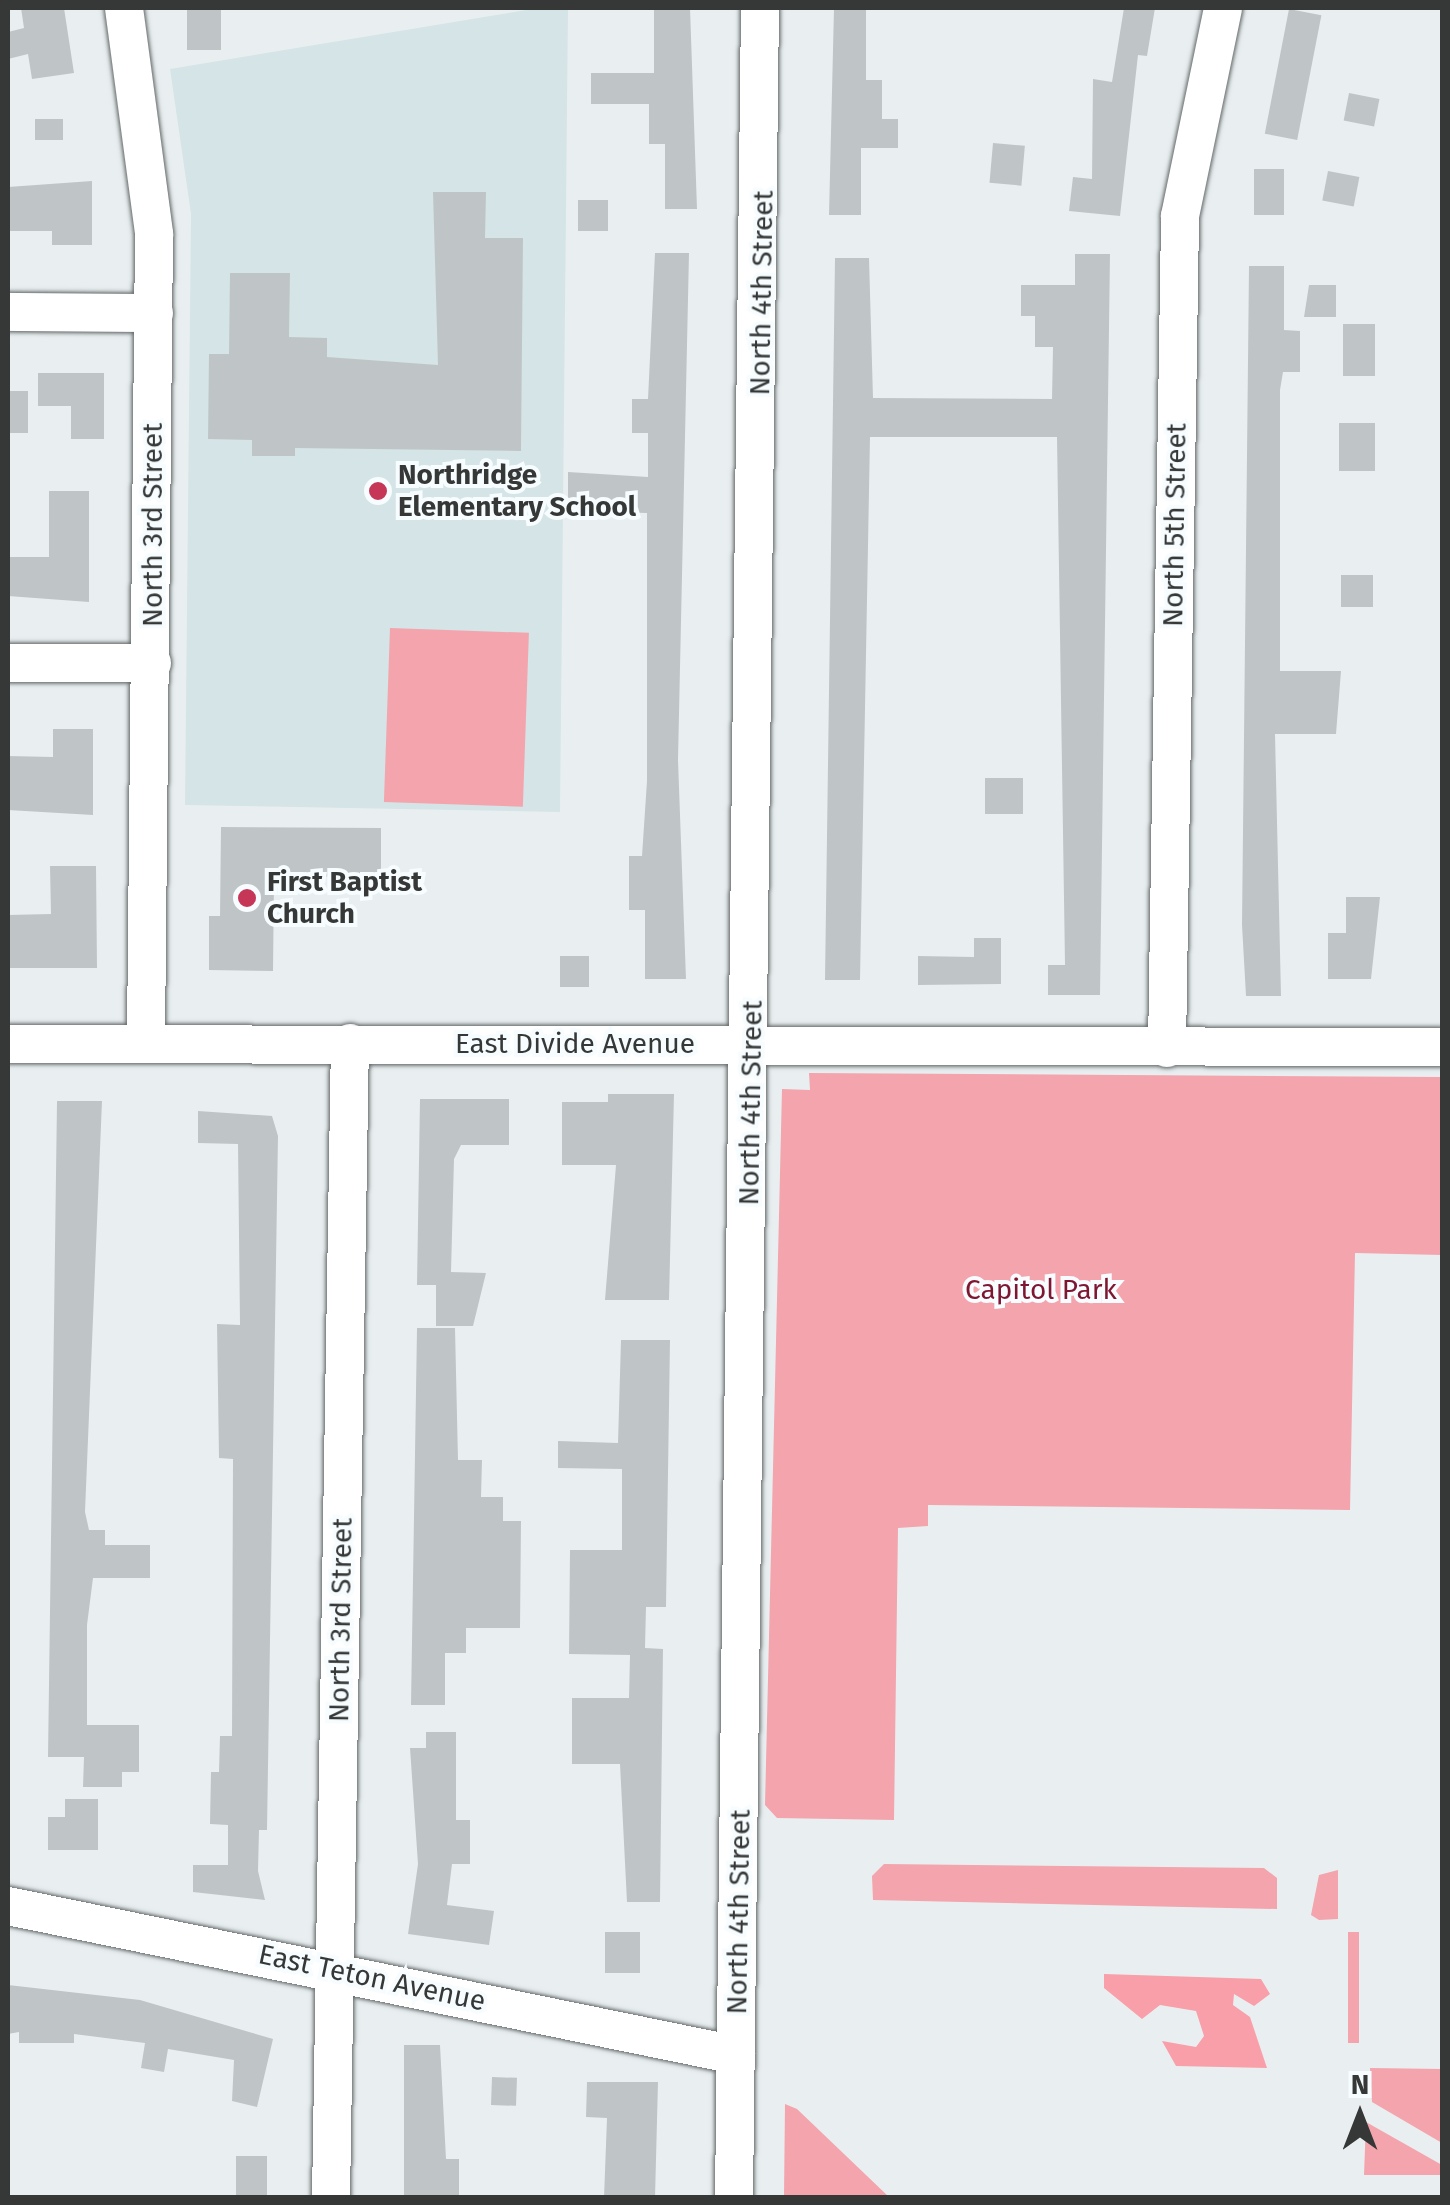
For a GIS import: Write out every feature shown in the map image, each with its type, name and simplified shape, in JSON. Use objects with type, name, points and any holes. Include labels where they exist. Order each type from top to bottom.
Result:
[{"type":"street","name":"North 3rd Street","points":[[124,8],[152,180],[152,664],[146,1044]]},
{"type":"street","name":"North 4th Street","points":[[734,2198],[752,1046],[760,8]]},
{"type":"street","name":"North 5th Street","points":[[1167,1048],[1180,228],[1222,8]]},
{"type":"street","points":[[8,312],[154,313]]},
{"type":"street","points":[[8,663],[152,664]]},
{"type":"street","name":"East Divide Avenue","points":[[8,1044],[1442,1048]]},
{"type":"street","name":"North 3rd Street","points":[[331,2198],[350,1044]]},
{"type":"street","name":"East Teton Avenue","points":[[8,1906],[337,1970],[736,2056]]},
{"type":"shaded area","name":"Northridge Elementary School","points":[[538,8],[568,8],[560,812],[185,805],[191,214],[170,69]]},
{"type":"shaded area","points":[[1104,1974],[1261,1979],[1270,1994],[1254,2006],[1234,1994],[1233,2005],[1250,2017],[1267,2068],[1176,2066],[1162,2041],[1196,2047],[1204,2036],[1196,2011],[1160,2005],[1142,2019],[1104,1988]]},
{"type":"green space","points":[[390,628],[529,633],[523,807],[384,802]]},
{"type":"green space","name":"Capitol Park","points":[[809,1073],[1442,1077],[1442,1255],[1355,1253],[1350,1510],[928,1505],[928,1526],[898,1528],[894,1820],[777,1818],[765,1805],[782,1089],[810,1090]]},
{"type":"green space","points":[[884,1864],[1264,1868],[1277,1878],[1277,1909],[873,1900],[872,1876]]},
{"type":"green space","points":[[1338,1870],[1338,1919],[1319,1920],[1311,1915],[1319,1875]]},
{"type":"green space","points":[[1348,1932],[1359,1932],[1359,2043],[1348,2043]]},
{"type":"green space","points":[[1370,2068],[1442,2069],[1442,2143],[1372,2102]]},
{"type":"green space","points":[[785,2104],[797,2109],[889,2197],[784,2197]]},
{"type":"green space","points":[[1366,2122],[1442,2165],[1442,2175],[1364,2175]]},
{"type":"building","points":[[21,8],[64,8],[74,73],[32,79],[28,54],[8,59],[8,32],[24,28]]},
{"type":"building","points":[[187,8],[221,8],[221,50],[187,50]]},
{"type":"building","points":[[654,8],[690,8],[697,209],[665,209],[665,144],[649,144],[649,104],[591,104],[591,73],[654,73]]},
{"type":"building","points":[[834,8],[866,8],[866,80],[882,80],[882,119],[898,119],[898,148],[861,148],[861,215],[829,215]]},
{"type":"building","points":[[1124,8],[1155,8],[1147,56],[1138,55],[1120,216],[1069,211],[1073,177],[1092,179],[1093,79],[1112,82]]},
{"type":"building","points":[[1289,9],[1321,15],[1297,140],[1265,134]]},
{"type":"building","points":[[1349,93],[1379,99],[1374,126],[1344,120]]},
{"type":"building","points":[[35,119],[63,119],[63,140],[35,140]]},
{"type":"building","points":[[993,143],[1025,146],[1021,186],[990,183]]},
{"type":"building","points":[[1254,169],[1284,169],[1284,215],[1254,215]]},
{"type":"building","points":[[1328,171],[1359,177],[1354,207],[1322,200]]},
{"type":"building","points":[[92,181],[92,245],[52,245],[52,231],[8,231],[8,187]]},
{"type":"building","points":[[433,192],[486,192],[485,238],[523,238],[521,451],[295,448],[295,456],[252,456],[252,440],[208,439],[209,354],[229,354],[230,273],[290,273],[289,337],[327,338],[327,357],[438,365]]},
{"type":"building","points":[[578,200],[608,200],[608,231],[578,231]]},
{"type":"building","points":[[655,253],[689,253],[678,760],[686,979],[645,979],[645,910],[629,910],[629,856],[642,856],[647,781],[647,513],[568,511],[568,472],[648,477],[648,433],[632,433],[632,399],[648,399]]},
{"type":"building","points":[[1075,254],[1110,254],[1100,995],[1048,995],[1048,965],[1065,965],[1057,437],[870,437],[860,980],[825,980],[835,258],[869,258],[873,398],[1052,399],[1053,347],[1035,347],[1035,316],[1021,316],[1021,285],[1075,285]]},
{"type":"building","points":[[1249,266],[1284,266],[1284,330],[1300,331],[1300,372],[1283,372],[1280,390],[1280,671],[1341,671],[1336,734],[1275,734],[1281,996],[1246,996],[1242,925]]},
{"type":"building","points":[[1309,285],[1336,285],[1336,317],[1304,317]]},
{"type":"building","points":[[1343,324],[1375,324],[1375,376],[1343,376]]},
{"type":"building","points":[[38,373],[104,373],[104,439],[71,439],[71,406],[38,406]]},
{"type":"building","points":[[8,391],[28,391],[28,433],[8,433]]},
{"type":"building","points":[[1339,423],[1375,423],[1375,471],[1339,471]]},
{"type":"building","points":[[49,491],[89,491],[89,602],[8,596],[8,557],[49,557]]},
{"type":"building","points":[[1341,575],[1373,575],[1373,607],[1341,607]]},
{"type":"building","points":[[53,729],[93,729],[93,815],[8,810],[8,756],[53,757]]},
{"type":"building","points":[[985,778],[1023,778],[1023,814],[985,814]]},
{"type":"building","name":"First Baptist Church","points":[[221,827],[381,828],[381,873],[274,880],[273,971],[209,970],[209,916],[220,916]]},
{"type":"building","points":[[50,866],[96,866],[97,968],[8,968],[8,915],[51,914]]},
{"type":"building","points":[[1346,897],[1380,897],[1371,979],[1328,979],[1328,933],[1346,933]]},
{"type":"building","points":[[974,938],[1001,938],[1001,984],[918,985],[918,956],[974,957]]},
{"type":"building","points":[[560,956],[589,956],[589,987],[560,987]]},
{"type":"building","points":[[608,1094],[674,1094],[669,1300],[605,1300],[616,1165],[562,1165],[562,1102],[608,1102]]},
{"type":"building","points":[[420,1099],[509,1099],[509,1145],[461,1145],[454,1159],[451,1272],[486,1273],[473,1326],[436,1326],[436,1285],[417,1285]]},
{"type":"building","points":[[57,1101],[102,1101],[85,1512],[89,1530],[105,1530],[105,1545],[150,1545],[150,1578],[93,1578],[87,1625],[87,1725],[139,1725],[139,1772],[122,1772],[122,1787],[83,1787],[84,1757],[48,1757]]},
{"type":"building","points":[[198,1111],[272,1116],[278,1136],[267,1830],[259,1830],[258,1871],[265,1900],[193,1892],[193,1865],[228,1865],[228,1825],[210,1824],[211,1772],[219,1772],[220,1736],[232,1736],[233,1459],[219,1458],[217,1324],[240,1325],[238,1144],[198,1143]]},
{"type":"building","points":[[417,1328],[455,1328],[458,1460],[482,1460],[481,1497],[503,1497],[503,1521],[521,1521],[520,1628],[466,1628],[466,1653],[445,1653],[445,1705],[411,1705]]},
{"type":"building","points":[[621,1340],[670,1340],[666,1607],[646,1607],[645,1648],[663,1649],[660,1902],[627,1902],[620,1764],[572,1764],[572,1698],[629,1698],[630,1655],[569,1654],[570,1550],[622,1550],[622,1469],[558,1468],[558,1441],[618,1443]]},
{"type":"building","points":[[426,1732],[456,1732],[456,1820],[470,1820],[470,1864],[452,1864],[447,1905],[494,1911],[489,1945],[408,1934],[418,1864],[410,1748],[426,1748]]},
{"type":"building","points":[[65,1799],[98,1799],[98,1850],[48,1850],[48,1817],[65,1817]]},
{"type":"building","points":[[605,1932],[640,1932],[640,1973],[605,1973]]},
{"type":"building","points":[[8,1985],[140,2000],[273,2039],[257,2107],[232,2101],[234,2060],[168,2049],[164,2072],[141,2068],[145,2043],[74,2034],[74,2043],[19,2043],[19,2032],[8,2034]]},
{"type":"building","points":[[404,2045],[440,2045],[446,2159],[459,2159],[459,2196],[404,2198]]},
{"type":"building","points":[[492,2077],[517,2078],[516,2106],[491,2105]]},
{"type":"building","points":[[587,2082],[658,2082],[655,2198],[604,2198],[607,2118],[586,2117]]},
{"type":"building","points":[[236,2156],[267,2156],[267,2198],[236,2198]]},
{"type":"place","name":"Northridge Elementary School","points":[[378,491]]},
{"type":"place","name":"First Baptist Church","points":[[247,898]]}]
